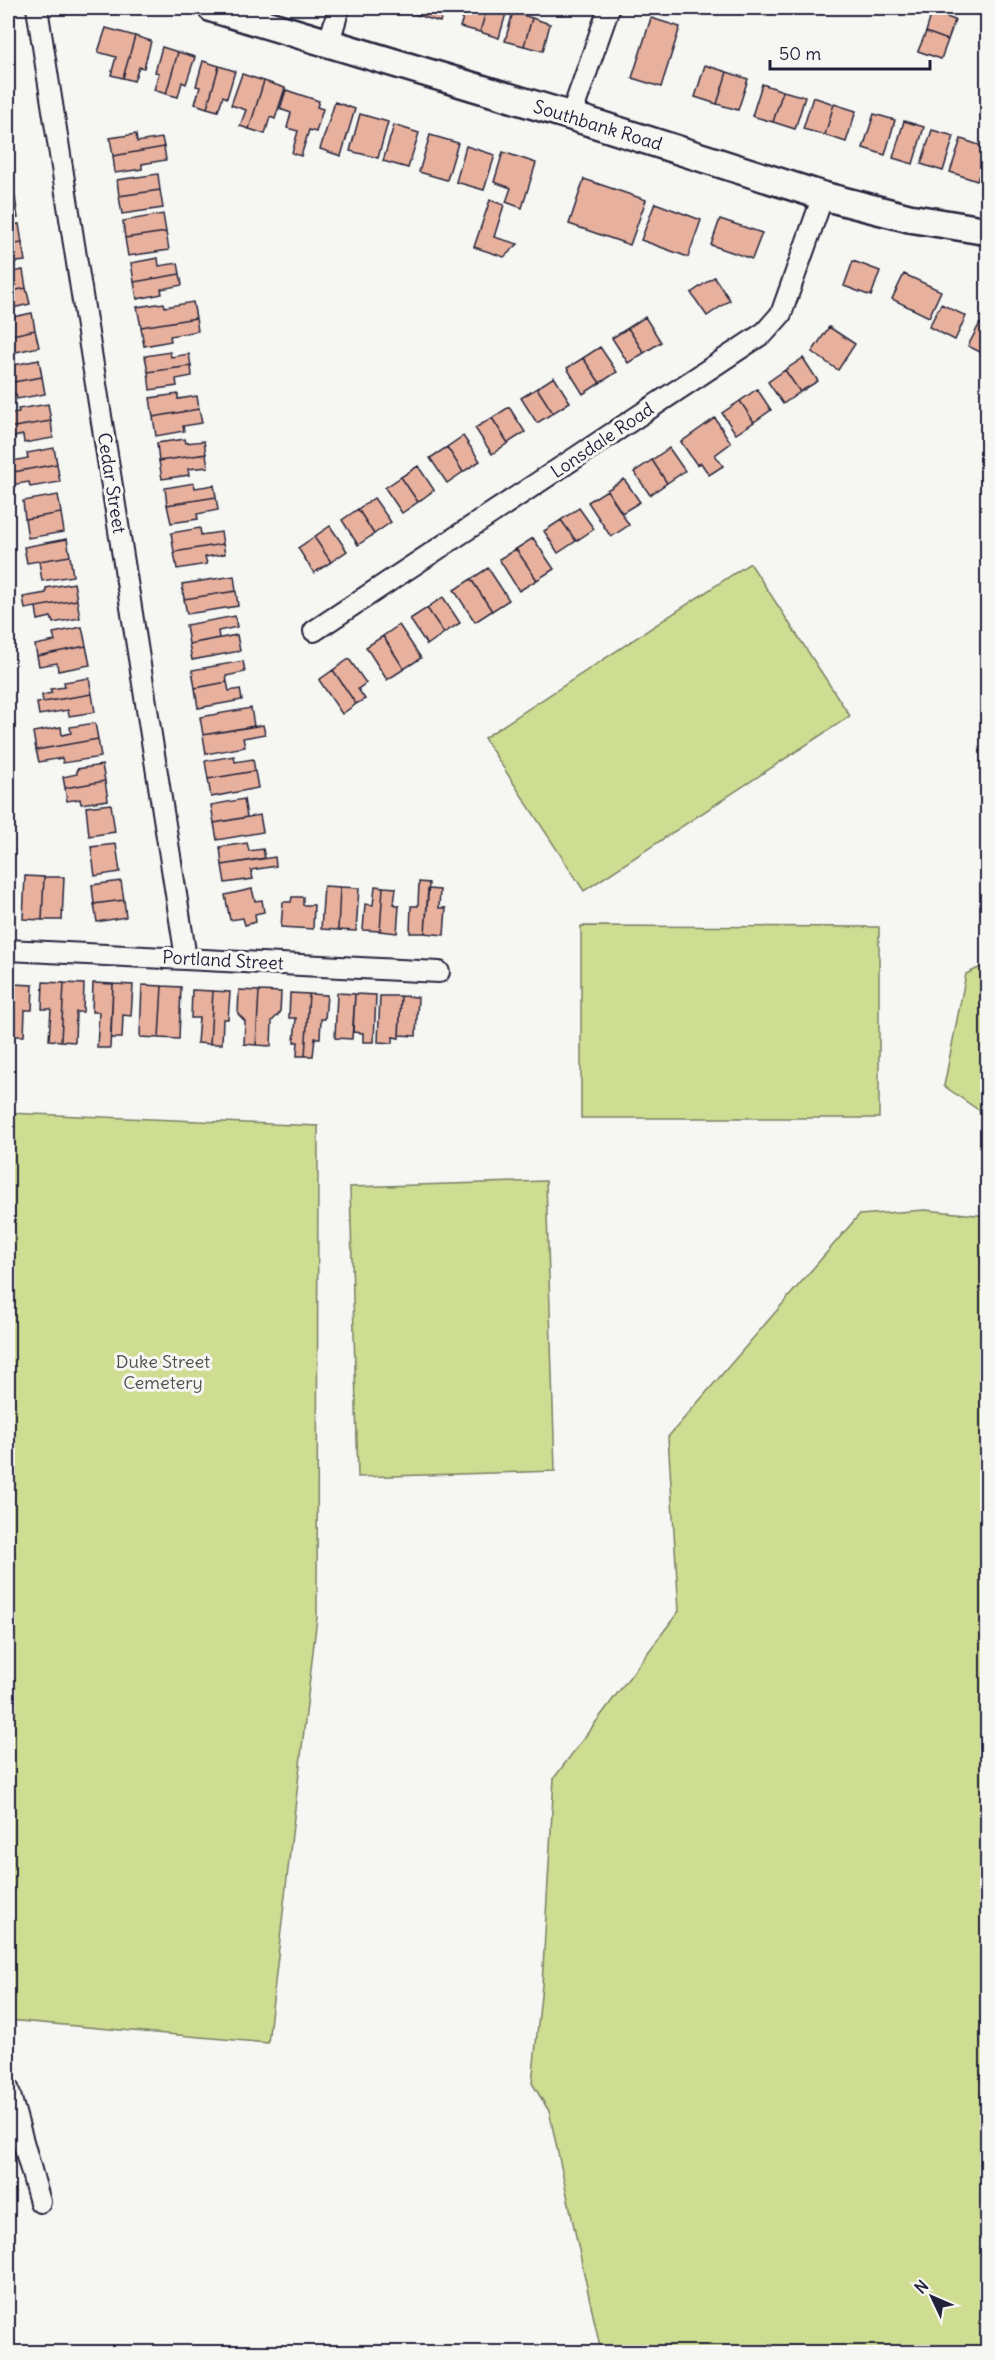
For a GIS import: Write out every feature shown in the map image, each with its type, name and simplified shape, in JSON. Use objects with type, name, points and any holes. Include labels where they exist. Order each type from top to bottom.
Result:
[{"type":"street","name":"Cedar Street","points":[[37,8],[186,958]]},
{"type":"street","name":"Southbank Road","points":[[212,8],[571,116],[823,196],[909,218],[987,231]]},
{"type":"street","points":[[329,42],[339,8]]},
{"type":"street","points":[[571,116],[609,8]]},
{"type":"street","name":"Lonsdale Road","points":[[314,631],[765,332],[781,314],[823,196]]},
{"type":"street","name":"Portland Street","points":[[8,950],[438,972]]},
{"type":"street","points":[[8,2088],[40,2202]]},
{"type":"green space","points":[[750,563],[850,716],[584,891],[484,738]]},
{"type":"green space","points":[[581,926],[879,927],[879,1118],[581,1118]]},
{"type":"green space","points":[[987,964],[987,1116],[944,1086],[966,974]]},
{"type":"green space","name":"Duke Street Cemetery","points":[[8,1113],[318,1126],[317,1617],[268,2043],[8,2020]]},
{"type":"green space","points":[[546,1181],[555,1471],[358,1477],[350,1187]]},
{"type":"green space","points":[[925,1210],[987,1216],[987,2352],[601,2352],[549,2111],[532,2083],[542,1985],[554,1778],[679,1611],[668,1437],[859,1215]]},
{"type":"building","points":[[402,8],[444,8],[440,22],[401,10]]},
{"type":"building","points":[[466,8],[487,8],[480,32],[460,27]]},
{"type":"building","points":[[487,8],[507,10],[499,38],[480,32]]},
{"type":"building","points":[[513,12],[532,18],[524,46],[505,41]]},
{"type":"building","points":[[932,12],[955,20],[948,40],[926,32]]},
{"type":"building","points":[[532,18],[550,24],[543,51],[524,46]]},
{"type":"building","points":[[651,18],[680,27],[661,87],[632,78]]},
{"type":"building","points":[[106,28],[135,36],[123,78],[111,75],[116,57],[98,52]]},
{"type":"building","points":[[926,32],[948,40],[941,59],[918,51]]},
{"type":"building","points":[[135,36],[151,41],[144,68],[139,67],[134,81],[123,78]]},
{"type":"building","points":[[162,47],[178,52],[166,94],[154,90],[159,73],[155,72]]},
{"type":"building","points":[[178,52],[195,57],[186,84],[182,82],[178,97],[166,94]]},
{"type":"building","points":[[203,61],[219,66],[207,108],[195,104],[200,87],[196,86]]},
{"type":"building","points":[[705,65],[727,72],[717,104],[695,97]]},
{"type":"building","points":[[219,66],[235,71],[227,98],[223,96],[218,111],[207,108]]},
{"type":"building","points":[[727,72],[748,79],[738,110],[717,104]]},
{"type":"building","points":[[242,74],[264,81],[249,129],[240,126],[246,110],[231,105]]},
{"type":"building","points":[[264,81],[285,88],[275,119],[270,117],[265,134],[249,129]]},
{"type":"building","points":[[762,84],[783,91],[773,122],[752,116]]},
{"type":"building","points":[[286,90],[319,101],[317,107],[323,109],[316,132],[309,130],[301,156],[292,153],[298,131],[287,128],[291,113],[280,109]]},
{"type":"building","points":[[783,91],[805,97],[795,129],[773,122]]},
{"type":"building","points":[[813,97],[834,104],[825,135],[803,129]]},
{"type":"building","points":[[335,102],[355,109],[341,156],[320,149]]},
{"type":"building","points":[[834,104],[856,111],[846,142],[825,135]]},
{"type":"building","points":[[360,114],[388,122],[378,158],[350,151]]},
{"type":"building","points":[[874,114],[895,120],[885,155],[863,148]]},
{"type":"building","points":[[904,121],[924,127],[913,164],[893,158]]},
{"type":"building","points":[[394,125],[419,133],[408,168],[383,161]]},
{"type":"building","points":[[932,130],[954,136],[943,171],[921,164]]},
{"type":"building","points":[[136,134],[137,142],[162,138],[164,147],[113,156],[110,138]]},
{"type":"building","points":[[430,135],[458,143],[447,180],[419,172]]},
{"type":"building","points":[[961,139],[988,148],[977,181],[950,172]]},
{"type":"building","points":[[466,146],[495,155],[484,190],[456,182]]},
{"type":"building","points":[[164,147],[166,160],[142,164],[142,169],[115,173],[113,156]]},
{"type":"building","points":[[503,152],[536,163],[522,208],[506,202],[511,188],[494,182]]},
{"type":"building","points":[[158,174],[160,190],[119,196],[117,180]]},
{"type":"building","points":[[12,179],[15,197],[8,198],[8,180]]},
{"type":"building","points":[[584,179],[646,200],[630,245],[569,224]]},
{"type":"building","points":[[160,190],[163,208],[122,214],[119,196]]},
{"type":"building","points":[[15,197],[18,218],[8,219],[8,198]]},
{"type":"building","points":[[490,200],[504,205],[494,237],[518,244],[504,257],[474,247]]},
{"type":"building","points":[[655,203],[701,220],[688,257],[641,240]]},
{"type":"building","points":[[163,214],[166,232],[125,238],[123,221]]},
{"type":"building","points":[[720,219],[762,233],[752,259],[711,245]]},
{"type":"building","points":[[19,224],[22,243],[8,245],[8,226]]},
{"type":"building","points":[[166,232],[169,250],[128,256],[125,238]]},
{"type":"building","points":[[22,243],[25,261],[8,263],[8,245]]},
{"type":"building","points":[[158,258],[159,266],[178,263],[180,274],[134,282],[131,263]]},
{"type":"building","points":[[853,261],[880,271],[871,296],[844,286]]},
{"type":"building","points":[[23,270],[26,288],[8,292],[8,273]]},
{"type":"building","points":[[180,274],[182,285],[161,289],[162,294],[137,299],[134,282]]},
{"type":"building","points":[[904,274],[941,291],[929,317],[892,299]]},
{"type":"building","points":[[714,277],[730,300],[707,316],[691,293]]},
{"type":"building","points":[[26,288],[30,304],[8,309],[8,292]]},
{"type":"building","points":[[193,302],[196,318],[141,327],[137,307],[164,303],[165,307]]},
{"type":"building","points":[[941,304],[966,316],[955,340],[929,327]]},
{"type":"building","points":[[32,313],[35,330],[8,336],[8,318]]},
{"type":"building","points":[[645,317],[661,342],[644,353],[628,328]]},
{"type":"building","points":[[196,318],[198,331],[170,336],[171,341],[144,346],[141,327]]},
{"type":"building","points":[[980,323],[988,327],[988,356],[968,346]]},
{"type":"building","points":[[829,327],[855,344],[838,370],[812,352]]},
{"type":"building","points":[[628,328],[644,353],[628,363],[612,338]]},
{"type":"building","points":[[35,330],[39,347],[11,353],[8,347],[8,336]]},
{"type":"building","points":[[600,347],[617,372],[600,383],[583,358]]},
{"type":"building","points":[[170,352],[171,357],[189,354],[191,366],[148,372],[145,356]]},
{"type":"building","points":[[583,358],[600,383],[583,394],[567,368]]},
{"type":"building","points":[[803,358],[818,381],[800,392],[785,370]]},
{"type":"building","points":[[39,360],[42,377],[8,383],[8,371],[14,370],[13,365]]},
{"type":"building","points":[[191,366],[192,376],[176,379],[177,386],[150,390],[148,372]]},
{"type":"building","points":[[785,370],[800,392],[783,404],[768,382]]},
{"type":"building","points":[[42,377],[45,394],[17,399],[16,394],[8,395],[8,383]]},
{"type":"building","points":[[554,377],[570,402],[553,413],[537,388]]},
{"type":"building","points":[[537,388],[553,413],[537,423],[521,398]]},
{"type":"building","points":[[757,389],[771,410],[754,422],[740,401]]},
{"type":"building","points":[[178,394],[178,399],[197,396],[199,409],[153,417],[150,398]]},
{"type":"building","points":[[740,401],[754,422],[736,434],[722,413]]},
{"type":"building","points":[[48,404],[51,421],[8,428],[8,414],[19,412],[18,409]]},
{"type":"building","points":[[509,407],[525,432],[508,443],[492,418]]},
{"type":"building","points":[[199,409],[202,423],[183,426],[184,431],[156,436],[153,417]]},
{"type":"building","points":[[492,418],[508,443],[492,454],[475,428]]},
{"type":"building","points":[[715,418],[731,443],[715,455],[723,466],[709,475],[701,463],[697,465],[681,442]]},
{"type":"building","points":[[51,421],[53,438],[24,443],[23,435],[9,438],[8,428]]},
{"type":"building","points":[[463,436],[480,461],[463,472],[447,447]]},
{"type":"building","points":[[185,439],[186,443],[204,441],[206,454],[159,461],[157,443]]},
{"type":"building","points":[[447,447],[463,472],[447,483],[430,458]]},
{"type":"building","points":[[54,448],[57,464],[8,473],[8,462],[28,458],[27,453]]},
{"type":"building","points":[[669,448],[685,471],[667,483],[652,460]]},
{"type":"building","points":[[206,454],[208,467],[188,469],[189,475],[162,479],[159,461]]},
{"type":"building","points":[[652,460],[667,483],[650,495],[634,472]]},
{"type":"building","points":[[57,464],[60,482],[30,487],[29,482],[10,485],[8,473]]},
{"type":"building","points":[[418,466],[434,490],[418,502],[401,477]]},
{"type":"building","points":[[401,477],[418,502],[402,513],[385,488]]},
{"type":"building","points":[[624,479],[640,502],[622,513],[607,490]]},
{"type":"building","points":[[194,483],[195,488],[214,485],[216,497],[167,505],[165,488]]},
{"type":"building","points":[[607,490],[629,525],[611,537],[588,502]]},
{"type":"building","points":[[58,495],[61,513],[25,519],[23,501]]},
{"type":"building","points":[[216,497],[218,510],[197,514],[198,519],[171,523],[167,505]]},
{"type":"building","points":[[374,498],[391,522],[374,534],[358,509]]},
{"type":"building","points":[[579,508],[594,529],[576,541],[561,520]]},
{"type":"building","points":[[358,509],[374,534],[358,545],[342,520]]},
{"type":"building","points":[[61,513],[64,532],[28,538],[25,519]]},
{"type":"building","points":[[561,520],[576,541],[558,553],[544,531]]},
{"type":"building","points":[[330,526],[347,551],[331,562],[314,537]]},
{"type":"building","points":[[200,528],[201,535],[221,532],[223,544],[174,552],[171,533]]},
{"type":"building","points":[[314,537],[331,562],[314,573],[298,548]]},
{"type":"building","points":[[533,538],[554,569],[537,580],[516,549]]},
{"type":"building","points":[[67,539],[70,556],[27,563],[24,547]]},
{"type":"building","points":[[223,544],[225,554],[205,557],[207,564],[177,569],[174,552]]},
{"type":"building","points":[[516,549],[537,580],[519,591],[499,559]]},
{"type":"building","points":[[70,556],[73,576],[42,581],[39,561]]},
{"type":"building","points":[[488,568],[509,600],[492,611],[471,579]]},
{"type":"building","points":[[234,576],[236,591],[184,599],[182,584]]},
{"type":"building","points":[[471,579],[492,611],[475,622],[454,590]]},
{"type":"building","points":[[74,583],[77,600],[25,609],[23,597],[46,593],[46,588]]},
{"type":"building","points":[[236,591],[238,606],[187,614],[184,599]]},
{"type":"building","points":[[443,597],[460,623],[444,633],[427,608]]},
{"type":"building","points":[[77,600],[80,618],[53,623],[51,617],[38,620],[36,607]]},
{"type":"building","points":[[427,608],[444,633],[427,645],[410,619]]},
{"type":"building","points":[[235,616],[237,627],[218,631],[219,638],[189,644],[186,625]]},
{"type":"building","points":[[399,625],[421,658],[404,669],[383,636]]},
{"type":"building","points":[[82,627],[86,646],[37,656],[35,645],[55,641],[53,633]]},
{"type":"building","points":[[237,635],[240,651],[192,660],[189,644]]},
{"type":"building","points":[[383,636],[404,669],[387,680],[366,647]]},
{"type":"building","points":[[86,646],[90,665],[58,671],[57,663],[39,666],[37,656]]},
{"type":"building","points":[[349,659],[366,683],[358,689],[365,699],[356,704],[333,670]]},
{"type":"building","points":[[243,661],[245,672],[226,676],[227,682],[195,688],[192,670]]},
{"type":"building","points":[[333,670],[356,704],[342,714],[319,680]]},
{"type":"building","points":[[89,678],[92,694],[43,702],[42,695],[52,693],[50,689],[65,687],[64,682]]},
{"type":"building","points":[[227,682],[229,691],[240,689],[242,700],[198,708],[195,688]]},
{"type":"building","points":[[92,694],[95,712],[69,716],[68,710],[39,715],[37,703]]},
{"type":"building","points":[[251,708],[254,726],[203,735],[200,717]]},
{"type":"building","points":[[95,723],[98,739],[36,750],[33,732],[61,727],[62,735],[71,733],[70,727]]},
{"type":"building","points":[[263,725],[265,734],[243,738],[245,747],[206,754],[203,735]]},
{"type":"building","points":[[98,739],[101,757],[63,763],[62,758],[39,762],[36,750]]},
{"type":"building","points":[[234,756],[235,762],[253,759],[255,771],[208,779],[205,761]]},
{"type":"building","points":[[102,765],[105,781],[65,788],[63,777],[77,774],[77,769]]},
{"type":"building","points":[[255,771],[258,788],[211,797],[208,779]]},
{"type":"building","points":[[105,781],[108,800],[81,804],[80,799],[67,801],[65,788]]},
{"type":"building","points":[[244,799],[247,817],[214,823],[211,805]]},
{"type":"building","points":[[111,804],[115,832],[89,836],[86,807]]},
{"type":"building","points":[[260,815],[263,832],[217,840],[214,823]]},
{"type":"building","points":[[247,843],[249,851],[263,849],[265,858],[222,865],[220,847]]},
{"type":"building","points":[[116,844],[120,872],[95,876],[91,847]]},
{"type":"building","points":[[275,857],[276,866],[251,870],[253,879],[225,883],[222,865]]},
{"type":"building","points":[[25,876],[44,877],[42,920],[23,919]]},
{"type":"building","points":[[44,877],[64,877],[62,920],[42,920]]},
{"type":"building","points":[[121,881],[124,900],[94,904],[92,885]]},
{"type":"building","points":[[419,882],[429,883],[425,933],[410,933],[411,906],[418,906]]},
{"type":"building","points":[[324,886],[340,887],[338,930],[321,929]]},
{"type":"building","points":[[375,886],[383,887],[380,931],[363,930],[365,904],[373,905]]},
{"type":"building","points":[[340,887],[359,888],[356,931],[338,930]]},
{"type":"building","points":[[383,887],[396,888],[394,904],[399,906],[397,933],[380,931]]},
{"type":"building","points":[[252,889],[255,901],[262,900],[264,912],[255,914],[256,922],[245,925],[243,918],[230,920],[225,895]]},
{"type":"building","points":[[428,889],[440,890],[439,908],[446,908],[444,935],[425,933]]},
{"type":"building","points":[[8,891],[12,891],[11,916],[8,916]]},
{"type":"building","points":[[292,897],[303,897],[303,905],[314,905],[313,929],[281,927],[283,902],[291,902]]},
{"type":"building","points":[[124,900],[126,917],[97,922],[94,904]]},
{"type":"building","points":[[43,982],[64,983],[61,1041],[49,1040],[51,1009],[42,1009]]},
{"type":"building","points":[[64,983],[84,984],[83,1012],[76,1012],[75,1042],[61,1041]]},
{"type":"building","points":[[93,983],[113,984],[110,1048],[97,1048],[99,1012],[92,1012]]},
{"type":"building","points":[[8,984],[13,984],[11,1036],[8,1036]]},
{"type":"building","points":[[13,984],[33,985],[32,1010],[25,1010],[24,1036],[11,1036]]},
{"type":"building","points":[[113,984],[133,985],[131,1016],[123,1015],[122,1038],[111,1038]]},
{"type":"building","points":[[142,985],[162,986],[159,1038],[140,1037]]},
{"type":"building","points":[[162,986],[181,987],[179,1039],[159,1038]]},
{"type":"building","points":[[192,990],[213,991],[210,1044],[197,1043],[199,1018],[191,1018]]},
{"type":"building","points":[[239,990],[259,991],[256,1045],[244,1044],[245,1021],[238,1014]]},
{"type":"building","points":[[213,991],[230,992],[228,1019],[223,1019],[222,1044],[210,1044]]},
{"type":"building","points":[[259,991],[281,992],[280,1013],[272,1021],[271,1046],[256,1045]]},
{"type":"building","points":[[290,993],[309,994],[305,1056],[297,1056],[298,1042],[294,1042],[296,1018],[289,1018]]},
{"type":"building","points":[[337,993],[355,994],[352,1039],[335,1038]]},
{"type":"building","points":[[309,994],[327,995],[325,1019],[321,1019],[320,1038],[315,1038],[313,1056],[305,1056]]},
{"type":"building","points":[[355,994],[376,995],[374,1042],[363,1042],[363,1033],[353,1032]]},
{"type":"building","points":[[380,996],[401,996],[399,1038],[393,1037],[393,1043],[378,1042]]},
{"type":"building","points":[[401,996],[418,997],[416,1036],[399,1035]]}]
